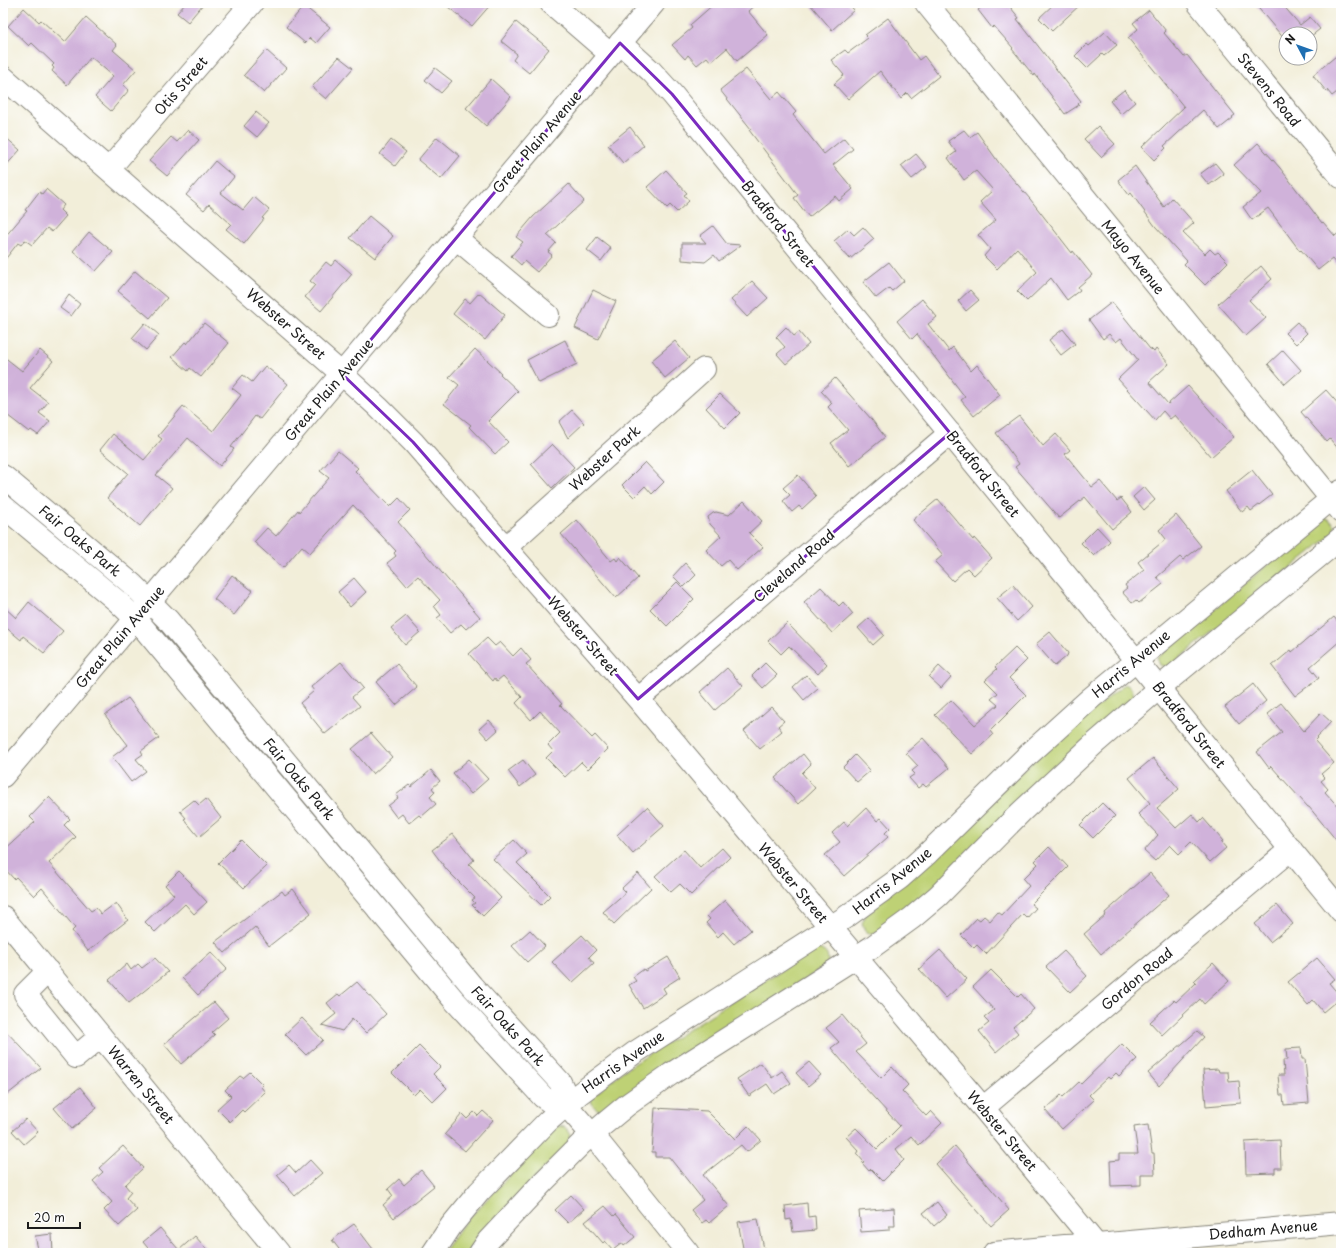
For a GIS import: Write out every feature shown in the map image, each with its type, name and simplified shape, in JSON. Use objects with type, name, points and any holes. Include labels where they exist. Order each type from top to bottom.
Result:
[{"type":"street","name":"Otis Street","points":[[109,169],[252,3]]},
{"type":"street","name":"Bradford Street","points":[[551,3],[615,49],[651,71],[672,94],[1341,911]]},
{"type":"street","name":"Great Plain Avenue","points":[[3,776],[654,3]]},
{"type":"street","name":"Mayo Avenue","points":[[926,3],[1338,500]]},
{"type":"street","name":"Stevens Road","points":[[1198,3],[1341,177]]},
{"type":"street","name":"Webster Street","points":[[3,77],[342,374],[413,442],[638,699],[984,1108],[1100,1249]]},
{"type":"street","points":[[456,238],[548,315]]},
{"type":"street","name":"Webster Park","points":[[506,548],[704,369]]},
{"type":"street","name":"Cleveland Road","points":[[638,699],[950,433]]},
{"type":"street","name":"Fair Oaks Park","points":[[3,476],[134,585],[173,626],[472,986],[560,1082],[565,1093],[566,1105],[592,1134],[688,1253]]},
{"type":"street","name":"Harris Avenue","points":[[433,1253],[468,1203],[526,1142],[590,1085],[634,1053],[864,905],[915,865],[1028,755],[1135,660],[1338,500]]},
{"type":"street","name":"Fair Oaks Park","points":[[3,506],[117,601],[136,619],[454,1000],[543,1097],[553,1104],[566,1105]]},
{"type":"street","points":[[480,1253],[488,1241],[543,1182],[592,1134],[614,1115],[656,1084],[890,935],[926,907],[1063,773],[1108,732],[1341,538]]},
{"type":"street","points":[[292,806],[309,791]]},
{"type":"street","name":"Gordon Road","points":[[984,1108],[1291,849]]},
{"type":"street","name":"Warren Street","points":[[3,917],[279,1253]]},
{"type":"street","points":[[48,971],[24,994],[76,1057],[101,1036]]},
{"type":"street","points":[[454,1000],[472,986]]},
{"type":"street","name":"Dedham Avenue","points":[[994,1253],[1065,1246],[1100,1249],[1341,1223]]},
{"type":"highlighted area","points":[[620,43],[672,94],[950,433],[638,699],[413,442],[342,374]]},
{"type":"green space","points":[[1325,518],[1329,519],[1334,525],[1334,533],[1171,665],[1167,667],[1160,665],[1157,658]]},
{"type":"green space","points":[[1125,684],[1132,690],[1133,698],[932,890],[873,935],[865,931],[862,923],[866,915],[1052,744]]},
{"type":"green space","points":[[817,949],[825,952],[828,957],[827,965],[604,1111],[596,1109],[593,1105],[591,1098],[623,1071],[813,950]]},
{"type":"green space","points":[[558,1126],[565,1127],[570,1133],[569,1142],[466,1253],[442,1253],[465,1222]]},
{"type":"building","points":[[186,3],[204,3],[188,22],[177,13]]},
{"type":"building","points":[[443,3],[492,3],[472,26]]},
{"type":"building","points":[[715,3],[757,3],[748,11],[768,35],[737,61],[727,48],[711,62],[707,57],[697,65],[688,55],[685,59],[672,45],[692,28],[690,25]]},
{"type":"building","points":[[809,3],[848,3],[854,10],[832,30]]},
{"type":"building","points":[[987,3],[1007,3],[1019,18],[1017,19],[1081,101],[1078,104],[1079,105],[1065,114],[1035,74],[1034,76],[1012,49],[1013,48],[994,26],[992,28],[978,10]]},
{"type":"building","points":[[1055,3],[1082,3],[1052,31],[1039,18]]},
{"type":"building","points":[[1254,3],[1281,3],[1300,25],[1310,17],[1318,26],[1278,26],[1278,32]]},
{"type":"building","points":[[304,6],[330,27],[316,43],[310,38],[305,43],[286,27]]},
{"type":"building","points":[[24,8],[39,22],[41,20],[65,42],[86,17],[117,45],[113,50],[136,70],[123,85],[129,90],[111,111],[95,97],[113,76],[91,57],[67,85],[52,71],[54,68],[52,66],[54,64],[32,43],[29,46],[8,26]]},
{"type":"building","points":[[1149,10],[1166,31],[1164,33],[1184,57],[1187,55],[1235,115],[1219,129],[1203,110],[1164,146],[1166,148],[1154,160],[1142,147],[1184,107],[1128,38],[1138,29],[1133,23]]},
{"type":"building","points":[[888,18],[919,60],[924,56],[939,76],[911,98],[907,93],[901,99],[880,71],[848,99],[834,84],[844,75],[831,60],[845,50],[848,53],[868,38],[865,35]]},
{"type":"building","points":[[516,22],[549,49],[529,73],[513,60],[517,54],[501,41]]},
{"type":"building","points":[[1105,32],[1117,45],[1104,56],[1102,54],[1087,68],[1075,56],[1087,44],[1089,46]]},
{"type":"building","points":[[266,50],[286,68],[264,93],[244,75]]},
{"type":"building","points":[[1341,52],[1341,89],[1332,96],[1313,75]]},
{"type":"building","points":[[339,57],[353,68],[326,99],[312,87]]},
{"type":"building","points":[[435,68],[452,81],[441,93],[425,80]]},
{"type":"building","points":[[746,69],[771,99],[779,92],[796,112],[793,115],[824,154],[844,138],[853,149],[833,165],[853,189],[839,201],[835,196],[809,217],[794,198],[798,195],[749,130],[751,129],[720,90]]},
{"type":"building","points":[[491,79],[511,97],[486,126],[466,108]]},
{"type":"building","points":[[1124,90],[1135,102],[1121,114],[1110,101]]},
{"type":"building","points":[[256,112],[269,123],[257,137],[244,126]]},
{"type":"building","points":[[1098,126],[1115,144],[1101,157],[1084,139]]},
{"type":"building","points":[[630,127],[644,145],[623,163],[608,145]]},
{"type":"building","points":[[188,130],[199,140],[167,176],[149,161],[171,137],[177,142]]},
{"type":"building","points":[[964,130],[970,137],[977,132],[999,163],[1030,199],[1072,253],[1073,251],[1092,275],[1078,287],[1080,290],[1067,300],[1051,278],[1027,301],[1017,291],[1037,272],[1017,248],[997,269],[984,256],[990,249],[978,235],[996,220],[980,202],[993,190],[976,171],[964,180],[948,158],[956,152],[948,141]]},
{"type":"building","points":[[3,135],[20,150],[3,169]]},
{"type":"building","points":[[437,137],[460,156],[441,179],[418,160]]},
{"type":"building","points":[[391,140],[406,152],[395,166],[380,154]]},
{"type":"building","points":[[1258,143],[1280,168],[1322,223],[1323,222],[1335,236],[1341,231],[1341,270],[1332,259],[1318,270],[1301,250],[1300,251],[1268,208],[1252,220],[1243,207],[1261,193],[1234,165]]},
{"type":"building","points":[[916,154],[927,167],[912,179],[901,166]]},
{"type":"building","points":[[215,161],[234,177],[221,193],[243,210],[254,197],[269,210],[262,218],[264,219],[244,244],[226,229],[231,224],[209,204],[204,210],[186,195]]},
{"type":"building","points":[[1215,163],[1224,174],[1209,185],[1200,174]]},
{"type":"building","points":[[1135,166],[1164,207],[1172,198],[1194,223],[1183,233],[1205,254],[1210,249],[1215,254],[1218,252],[1228,262],[1205,285],[1184,264],[1187,261],[1155,226],[1131,193],[1129,195],[1118,180]]},
{"type":"building","points":[[666,170],[687,193],[684,195],[689,201],[677,212],[670,205],[667,208],[647,187]]},
{"type":"building","points":[[569,184],[584,201],[547,235],[556,243],[548,252],[552,255],[537,272],[524,261],[521,265],[511,256],[523,242],[516,237],[533,217]]},
{"type":"building","points":[[46,189],[64,205],[60,210],[66,216],[52,232],[47,228],[32,245],[25,240],[21,245],[18,243],[3,262],[3,239],[27,211],[25,210],[39,192],[42,194]]},
{"type":"building","points":[[369,216],[393,236],[375,258],[350,238]]},
{"type":"building","points":[[713,226],[727,244],[741,245],[719,261],[714,255],[705,262],[682,260],[682,243],[706,243],[700,236]]},
{"type":"building","points":[[863,227],[874,239],[850,259],[834,241],[848,229],[854,235]]},
{"type":"building","points":[[89,232],[113,252],[96,271],[73,251]]},
{"type":"building","points":[[597,237],[611,248],[601,261],[587,250]]},
{"type":"building","points":[[336,260],[352,274],[321,311],[305,297],[315,285],[310,281],[326,262],[331,266]]},
{"type":"building","points":[[889,262],[904,281],[892,291],[889,288],[876,298],[863,282]]},
{"type":"building","points":[[1261,266],[1272,279],[1249,300],[1266,318],[1246,336],[1218,304]]},
{"type":"building","points":[[135,271],[167,298],[150,318],[118,291]]},
{"type":"building","points":[[752,281],[768,298],[747,317],[731,300]]},
{"type":"building","points":[[593,290],[616,301],[598,339],[575,328]]},
{"type":"building","points":[[970,290],[979,300],[966,311],[958,301]]},
{"type":"building","points":[[479,293],[505,315],[485,340],[453,314],[465,299],[470,303]]},
{"type":"building","points":[[69,295],[80,304],[71,316],[60,308]]},
{"type":"building","points":[[922,299],[937,317],[928,324],[949,351],[953,347],[971,371],[977,365],[1000,395],[974,416],[961,400],[965,397],[917,334],[912,339],[897,321]]},
{"type":"building","points":[[1112,302],[1150,349],[1154,352],[1156,349],[1169,364],[1149,382],[1168,404],[1188,386],[1234,437],[1211,457],[1175,415],[1170,419],[1163,411],[1155,420],[1118,379],[1138,360],[1121,338],[1116,342],[1109,334],[1103,339],[1089,320]]},
{"type":"building","points":[[1297,322],[1307,333],[1296,344],[1285,333]]},
{"type":"building","points":[[145,323],[159,335],[146,350],[132,338]]},
{"type":"building","points":[[204,323],[229,343],[201,377],[190,368],[188,371],[172,357],[185,342],[187,344]]},
{"type":"building","points":[[786,327],[794,336],[799,332],[809,344],[786,364],[777,354],[785,347],[776,337]]},
{"type":"building","points":[[1063,329],[1075,344],[1061,355],[1049,340]]},
{"type":"building","points":[[565,340],[577,364],[539,383],[527,360]]},
{"type":"building","points":[[675,341],[689,358],[665,378],[651,361]]},
{"type":"building","points":[[475,349],[518,391],[488,421],[508,442],[495,454],[469,427],[471,425],[444,404],[459,385],[449,377]]},
{"type":"building","points":[[40,350],[53,361],[30,388],[48,402],[39,413],[50,421],[38,435],[31,430],[29,432],[3,412],[3,356],[22,371]]},
{"type":"building","points":[[1283,350],[1301,370],[1285,384],[1268,364]]},
{"type":"building","points":[[265,366],[288,384],[260,419],[255,416],[231,447],[234,449],[220,466],[188,438],[156,475],[172,488],[140,526],[107,498],[128,473],[100,450],[113,434],[144,460],[162,439],[158,436],[183,406],[213,431],[241,395],[232,388],[243,375],[252,382]]},
{"type":"building","points":[[835,378],[885,437],[849,466],[831,443],[848,430],[828,407],[832,403],[821,391]]},
{"type":"building","points":[[1326,390],[1341,407],[1341,452],[1330,439],[1327,442],[1301,412]]},
{"type":"building","points":[[720,394],[740,413],[725,428],[706,408]]},
{"type":"building","points":[[572,410],[584,423],[568,438],[559,422]]},
{"type":"building","points":[[1019,416],[1043,446],[1056,434],[1070,450],[1065,454],[1092,487],[1100,481],[1117,501],[1121,498],[1132,512],[1112,529],[1085,497],[1059,518],[1015,467],[1019,464],[996,433]]},
{"type":"building","points":[[552,444],[574,467],[552,488],[531,464]]},
{"type":"building","points":[[338,451],[358,468],[355,471],[390,507],[399,498],[410,510],[398,522],[480,617],[466,629],[461,624],[450,633],[437,618],[441,615],[434,606],[440,600],[418,576],[407,586],[387,563],[396,556],[394,553],[396,551],[353,505],[310,553],[302,546],[283,568],[254,542],[267,528],[276,536],[298,510],[299,512],[329,478],[320,471]]},
{"type":"building","points":[[645,462],[664,482],[652,494],[645,486],[634,497],[622,485]]},
{"type":"building","points":[[1252,470],[1272,495],[1251,511],[1248,507],[1242,512],[1226,491]]},
{"type":"building","points":[[798,475],[816,496],[802,509],[799,506],[792,512],[783,501],[790,495],[783,488]]},
{"type":"building","points":[[1144,487],[1155,500],[1144,510],[1133,497]]},
{"type":"building","points":[[938,499],[973,540],[974,538],[992,558],[974,575],[967,568],[953,581],[935,562],[943,555],[913,520]]},
{"type":"building","points":[[744,501],[762,521],[749,533],[763,547],[737,570],[728,560],[721,566],[706,550],[721,536],[710,524],[708,517],[716,512],[729,515]]},
{"type":"building","points":[[1176,515],[1201,546],[1183,560],[1180,557],[1157,577],[1163,584],[1139,603],[1136,600],[1132,603],[1122,592],[1127,588],[1125,585],[1144,570],[1138,562],[1166,539],[1159,530]]},
{"type":"building","points":[[577,520],[611,561],[615,558],[617,561],[620,557],[638,578],[616,598],[561,534]]},
{"type":"building","points":[[1097,527],[1110,541],[1094,556],[1081,543]]},
{"type":"building","points":[[685,563],[696,575],[684,587],[673,576]]},
{"type":"building","points":[[232,575],[253,591],[234,615],[214,599]]},
{"type":"building","points":[[354,578],[366,592],[350,607],[338,592]]},
{"type":"building","points":[[677,582],[694,599],[667,626],[650,609]]},
{"type":"building","points":[[1013,585],[1032,607],[1017,621],[997,598]]},
{"type":"building","points":[[821,587],[839,606],[843,602],[853,614],[832,633],[804,602]]},
{"type":"building","points":[[29,602],[63,631],[44,653],[23,636],[21,640],[3,625],[3,606],[16,618]]},
{"type":"building","points":[[406,616],[420,632],[405,645],[391,628]]},
{"type":"building","points":[[1334,617],[1341,626],[1341,640],[1310,667],[1319,678],[1295,696],[1272,666],[1291,650],[1292,652]]},
{"type":"building","points":[[869,618],[884,635],[873,645],[858,628]]},
{"type":"building","points":[[787,623],[827,664],[818,674],[789,646],[781,654],[768,641]]},
{"type":"building","points":[[1050,632],[1068,653],[1067,656],[1055,666],[1036,644]]},
{"type":"building","points":[[487,638],[495,646],[500,642],[513,656],[521,648],[531,660],[526,664],[562,704],[560,705],[592,738],[595,735],[608,749],[588,769],[581,762],[565,777],[546,758],[553,751],[548,745],[560,733],[540,711],[531,720],[516,703],[522,697],[503,676],[497,681],[495,678],[493,681],[469,654]]},
{"type":"building","points":[[1015,648],[1027,660],[1009,678],[1026,695],[990,731],[993,735],[972,754],[935,715],[951,700],[975,725],[998,705],[991,699],[998,693],[985,680],[997,669],[995,667]]},
{"type":"building","points":[[341,662],[363,688],[352,697],[360,706],[325,734],[300,703],[314,691],[311,687]]},
{"type":"building","points":[[765,663],[777,675],[763,688],[752,676]]},
{"type":"building","points":[[397,664],[417,687],[396,705],[376,682]]},
{"type":"building","points":[[939,666],[951,677],[941,688],[929,677]]},
{"type":"building","points":[[727,668],[743,686],[715,710],[700,692]]},
{"type":"building","points":[[806,675],[818,688],[804,700],[793,687]]},
{"type":"building","points":[[1253,684],[1266,701],[1239,724],[1225,707]]},
{"type":"building","points":[[128,698],[159,738],[141,751],[143,754],[136,759],[146,771],[131,782],[112,757],[128,745],[105,715]]},
{"type":"building","points":[[1281,703],[1304,731],[1321,713],[1331,722],[1315,741],[1334,763],[1321,774],[1325,778],[1321,781],[1328,789],[1325,792],[1341,810],[1341,846],[1309,807],[1271,766],[1269,768],[1257,752],[1282,732],[1267,714]]},
{"type":"building","points":[[771,707],[784,721],[778,726],[782,731],[760,749],[744,731]]},
{"type":"building","points":[[489,720],[498,730],[488,739],[479,729]]},
{"type":"building","points":[[371,733],[392,757],[373,774],[352,749]]},
{"type":"building","points":[[923,738],[949,768],[926,787],[923,784],[918,788],[909,778],[915,774],[912,771],[918,766],[906,753]]},
{"type":"building","points":[[803,754],[811,764],[802,773],[815,788],[798,804],[775,778]]},
{"type":"building","points":[[855,755],[870,771],[857,782],[843,767]]},
{"type":"building","points":[[1153,758],[1179,789],[1157,808],[1176,828],[1192,814],[1199,822],[1203,818],[1223,841],[1221,842],[1226,848],[1210,862],[1191,842],[1179,854],[1170,845],[1155,861],[1144,851],[1158,835],[1138,814],[1150,803],[1129,778]]},
{"type":"building","points":[[469,759],[488,779],[471,794],[453,773]]},
{"type":"building","points":[[523,760],[535,775],[520,787],[508,771]]},
{"type":"building","points":[[431,770],[440,781],[432,788],[435,792],[430,797],[436,804],[421,817],[419,815],[409,823],[402,814],[397,818],[388,806],[398,798],[396,795],[409,785],[411,787]]},
{"type":"building","points":[[49,797],[70,819],[64,825],[76,837],[49,863],[91,911],[96,908],[101,914],[116,903],[128,920],[88,951],[72,931],[75,928],[42,888],[34,896],[16,877],[14,879],[3,867],[3,851],[35,822],[30,817]]},
{"type":"building","points":[[206,799],[221,818],[199,837],[184,819],[186,818],[180,811],[194,800],[199,805]]},
{"type":"building","points":[[1102,803],[1115,816],[1093,838],[1080,825]]},
{"type":"building","points":[[647,807],[664,826],[633,853],[617,835]]},
{"type":"building","points":[[866,808],[877,821],[881,818],[890,828],[885,833],[888,837],[844,876],[825,855],[840,842],[832,833],[844,822],[847,826]]},
{"type":"building","points":[[453,834],[474,860],[469,864],[501,898],[483,916],[472,905],[475,903],[472,900],[475,898],[447,870],[432,850]]},
{"type":"building","points":[[241,840],[267,866],[244,888],[218,863]]},
{"type":"building","points":[[514,840],[527,854],[517,863],[550,896],[541,905],[493,859]]},
{"type":"building","points":[[1049,847],[1068,867],[1031,904],[1036,908],[1027,918],[1023,914],[986,954],[977,945],[974,948],[961,935],[977,918],[980,920],[984,916],[990,921],[998,912],[1002,915],[1029,886],[1023,879],[1038,864],[1035,861]]},
{"type":"building","points":[[722,848],[730,857],[691,895],[680,884],[671,892],[655,876],[684,850],[700,868]]},
{"type":"building","points":[[179,871],[207,902],[194,914],[185,904],[155,932],[145,922],[174,895],[165,885]]},
{"type":"building","points":[[638,873],[651,888],[614,924],[603,912],[626,892],[622,888]]},
{"type":"building","points":[[1150,873],[1169,895],[1101,954],[1084,934]]},
{"type":"building","points":[[293,889],[311,913],[269,946],[255,927],[225,953],[215,942],[282,891],[285,895]]},
{"type":"building","points":[[725,900],[751,930],[734,944],[723,932],[718,937],[706,923],[710,919],[707,916]]},
{"type":"building","points":[[1277,905],[1293,924],[1270,942],[1255,924]]},
{"type":"building","points":[[530,930],[545,946],[527,962],[512,946]]},
{"type":"building","points":[[582,935],[596,950],[589,957],[594,963],[572,983],[552,962]]},
{"type":"building","points":[[940,950],[967,979],[946,998],[919,969]]},
{"type":"building","points":[[1064,951],[1087,976],[1070,992],[1046,967]]},
{"type":"building","points":[[211,952],[227,969],[198,995],[182,978]]},
{"type":"building","points":[[668,957],[680,977],[663,988],[666,993],[643,1008],[629,985],[636,981],[633,977],[644,969],[645,971]]},
{"type":"building","points":[[155,958],[168,972],[129,1003],[109,980],[127,964],[131,970],[138,964],[142,968]]},
{"type":"building","points":[[1317,958],[1335,979],[1329,983],[1341,997],[1323,1012],[1313,1000],[1308,1005],[1288,982]]},
{"type":"building","points":[[1213,963],[1229,981],[1204,1004],[1200,999],[1162,1035],[1150,1022],[1174,1000],[1176,1002],[1196,983],[1194,981]]},
{"type":"building","points":[[991,970],[1018,997],[1021,994],[1034,1009],[1013,1027],[1018,1033],[996,1052],[979,1031],[989,1023],[984,1018],[994,1010],[973,987]]},
{"type":"building","points":[[357,982],[386,1014],[366,1033],[352,1019],[342,1031],[322,1025],[336,1014],[327,1003],[338,994],[340,996]]},
{"type":"building","points":[[214,1002],[228,1018],[212,1032],[215,1035],[181,1064],[164,1044]]},
{"type":"building","points":[[842,1015],[866,1044],[856,1052],[881,1078],[892,1067],[908,1085],[902,1091],[926,1116],[931,1111],[942,1123],[919,1145],[911,1136],[896,1149],[904,1160],[891,1173],[890,1171],[890,1174],[883,1181],[871,1169],[869,1171],[862,1163],[864,1162],[857,1154],[859,1151],[846,1137],[856,1128],[877,1149],[900,1126],[831,1048],[839,1042],[826,1028]]},
{"type":"building","points":[[302,1018],[323,1040],[306,1055],[285,1034]]},
{"type":"building","points":[[3,1028],[41,1068],[3,1098]]},
{"type":"building","points":[[1197,1031],[1204,1037],[1159,1086],[1148,1073]]},
{"type":"building","points":[[1122,1044],[1137,1059],[1119,1076],[1116,1073],[1110,1079],[1108,1077],[1089,1095],[1094,1100],[1062,1129],[1045,1110],[1061,1095],[1063,1097],[1079,1082],[1081,1084]]},
{"type":"building","points":[[419,1046],[440,1067],[433,1074],[447,1088],[433,1102],[420,1089],[414,1095],[392,1073]]},
{"type":"building","points":[[1301,1048],[1302,1059],[1305,1059],[1309,1103],[1284,1105],[1283,1095],[1280,1095],[1278,1075],[1284,1075],[1283,1060],[1287,1060],[1286,1049]]},
{"type":"building","points":[[809,1062],[821,1075],[808,1086],[796,1073]]},
{"type":"building","points":[[761,1063],[772,1078],[782,1071],[791,1083],[774,1094],[767,1084],[749,1096],[737,1079]]},
{"type":"building","points":[[1218,1069],[1219,1072],[1228,1072],[1229,1082],[1239,1081],[1241,1103],[1206,1106],[1203,1070]]},
{"type":"building","points":[[250,1072],[263,1085],[261,1087],[265,1092],[244,1112],[242,1110],[230,1122],[217,1109],[231,1096],[225,1090],[240,1076],[243,1078]]},
{"type":"building","points":[[80,1087],[97,1108],[72,1129],[54,1108]]},
{"type":"building","points":[[655,1108],[707,1111],[735,1139],[748,1126],[761,1140],[747,1152],[741,1145],[703,1175],[729,1206],[709,1223],[706,1220],[702,1223],[691,1210],[703,1200],[669,1157],[655,1157],[655,1152],[652,1152]]},
{"type":"building","points":[[483,1111],[493,1120],[465,1151],[445,1134],[462,1114],[467,1119],[474,1112],[478,1116]]},
{"type":"building","points":[[26,1119],[38,1132],[24,1144],[12,1131]]},
{"type":"building","points":[[1148,1125],[1152,1153],[1154,1153],[1155,1174],[1141,1174],[1141,1185],[1111,1186],[1110,1161],[1119,1160],[1119,1154],[1138,1154],[1134,1127]]},
{"type":"building","points":[[1280,1140],[1281,1168],[1275,1168],[1275,1173],[1246,1174],[1245,1142]]},
{"type":"building","points":[[123,1146],[143,1168],[125,1185],[131,1192],[126,1198],[137,1210],[119,1226],[104,1210],[112,1202],[93,1181],[103,1172],[99,1168]]},
{"type":"building","points":[[955,1146],[1009,1210],[991,1226],[936,1164]]},
{"type":"building","points":[[310,1160],[322,1173],[295,1196],[277,1175],[289,1165],[296,1173]]},
{"type":"building","points":[[421,1170],[434,1186],[394,1218],[383,1205],[393,1196],[388,1189],[399,1179],[404,1185]]},
{"type":"building","points":[[571,1195],[584,1209],[568,1223],[555,1210]]},
{"type":"building","points":[[937,1202],[947,1215],[934,1226],[923,1213]]},
{"type":"building","points":[[807,1203],[808,1217],[815,1216],[816,1230],[793,1232],[791,1219],[786,1220],[785,1206]]},
{"type":"building","points":[[605,1206],[614,1216],[616,1214],[635,1237],[624,1246],[622,1243],[613,1250],[605,1241],[603,1243],[585,1222]]},
{"type":"building","points":[[894,1208],[895,1226],[889,1226],[889,1230],[861,1232],[859,1211]]},
{"type":"building","points":[[758,1219],[764,1249],[744,1253],[738,1222]]},
{"type":"building","points":[[354,1224],[376,1253],[342,1253],[332,1240]]},
{"type":"building","points":[[160,1228],[179,1250],[195,1236],[210,1253],[152,1253],[143,1242]]},
{"type":"building","points":[[52,1234],[53,1253],[39,1253],[35,1236]]}]
